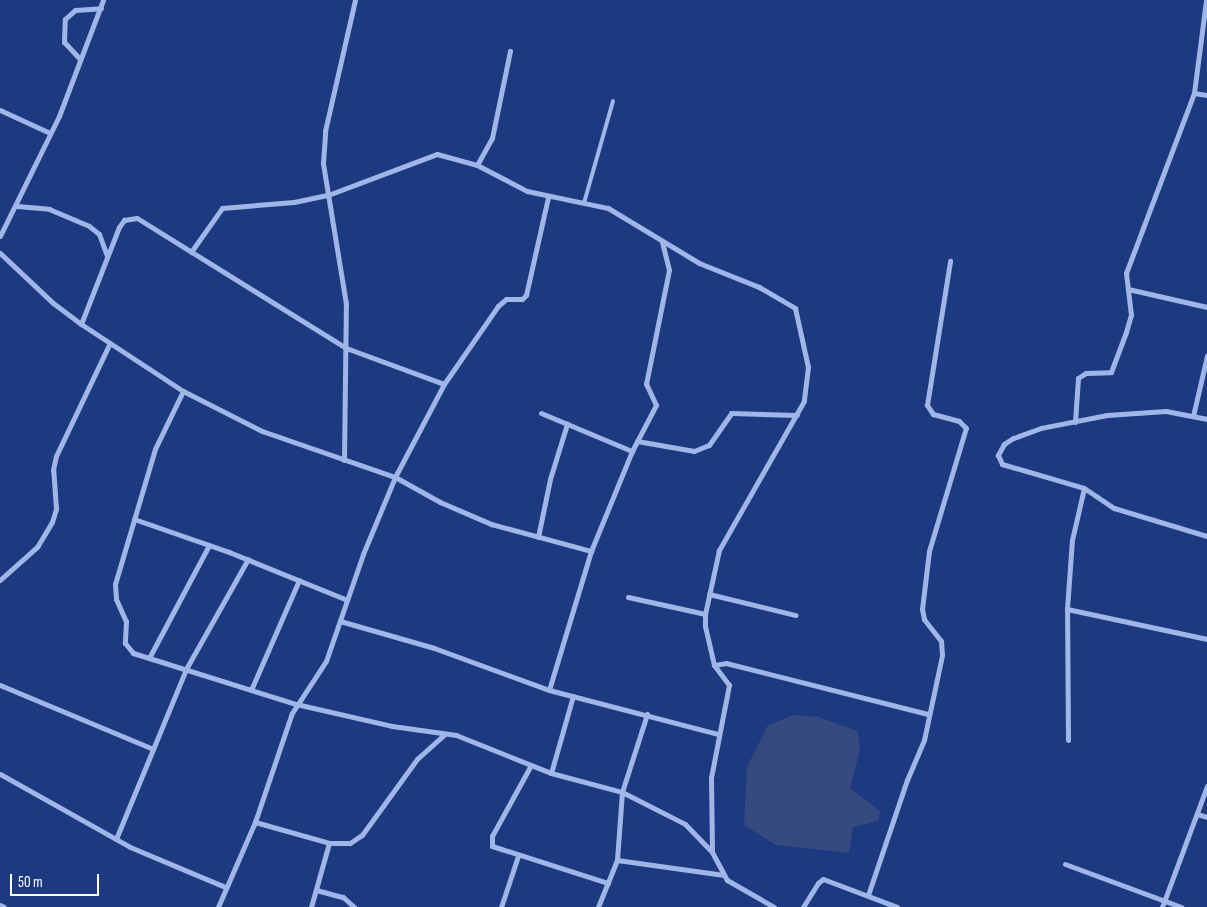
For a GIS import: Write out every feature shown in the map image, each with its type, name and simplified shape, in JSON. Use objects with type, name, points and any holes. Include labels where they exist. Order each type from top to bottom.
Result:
[{"type":"street","points":[[0,236],[17,206],[50,133],[103,0]]},
{"type":"street","points":[[344,460],[346,304],[323,163],[324,131],[355,0]]},
{"type":"street","points":[[1075,422],[1078,378],[1086,373],[1108,373],[1115,368],[1131,315],[1125,280],[1129,262],[1194,93],[1206,0]]},
{"type":"street","points":[[80,60],[64,42],[65,19],[75,10],[101,8]]},
{"type":"street","points":[[477,165],[492,138],[510,51]]},
{"type":"street","points":[[1194,93],[1207,95]]},
{"type":"street","points":[[0,110],[50,133]]},
{"type":"street","points":[[191,252],[222,208],[294,202],[328,195],[425,156],[448,156],[477,165],[520,188],[548,197],[608,208],[699,263],[759,287],[795,308],[808,367],[808,388],[797,416],[719,550],[705,614],[705,626],[714,665],[729,686],[718,734],[711,778],[712,852]]},
{"type":"street","points":[[218,907],[225,886],[255,822],[296,704],[326,661],[347,600],[395,476],[444,384],[502,302],[525,298],[531,284],[548,197]]},
{"type":"street","points":[[17,206],[49,209],[89,226],[99,234],[107,256]]},
{"type":"street","points":[[82,324],[119,227],[130,218],[137,218],[346,348],[444,384]]},
{"type":"street","points":[[549,690],[591,551],[632,451],[656,405],[646,384],[669,270],[662,242]]},
{"type":"street","points":[[0,253],[53,303],[82,324],[183,391],[262,431],[395,476],[440,502],[491,524],[591,551]]},
{"type":"street","points":[[868,895],[924,740],[943,648],[922,614],[929,551],[966,428],[959,421],[932,414],[927,405],[950,261]]},
{"type":"street","points":[[1128,289],[1207,306]]},
{"type":"street","points":[[0,580],[37,547],[52,522],[56,509],[53,470],[56,456],[110,343]]},
{"type":"street","points":[[1193,416],[1207,356]]},
{"type":"street","points":[[183,391],[155,449],[114,593],[126,621],[125,643],[133,653],[296,704],[392,726],[456,735],[551,773],[622,792],[685,824],[712,852],[724,875],[732,885],[774,907]]},
{"type":"street","points":[[1207,419],[1166,411],[1107,415],[1041,428],[1013,438],[1000,449],[999,461],[1084,488],[1114,508],[1207,536]]},
{"type":"street","points":[[541,413],[632,451]]},
{"type":"street","points":[[637,442],[694,451],[708,445],[731,413],[797,416]]},
{"type":"street","points":[[538,537],[550,478],[567,424]]},
{"type":"street","points":[[1068,740],[1067,609],[1072,540],[1084,488]]},
{"type":"street","points":[[134,519],[248,559],[347,600]]},
{"type":"street","points":[[149,658],[209,545]]},
{"type":"street","points":[[116,839],[186,669],[248,559]]},
{"type":"street","points":[[251,690],[299,580]]},
{"type":"street","points":[[709,594],[795,615]]},
{"type":"street","points":[[628,597],[705,614]]},
{"type":"street","points":[[1067,609],[1207,639]]},
{"type":"street","points":[[340,621],[434,648],[549,690],[647,714],[691,729],[718,734]]},
{"type":"street","points":[[714,665],[726,662],[928,714]]},
{"type":"street","points":[[0,685],[153,749]]},
{"type":"street","points":[[551,773],[573,696]]},
{"type":"street","points":[[598,907],[617,860],[622,792],[647,714]]},
{"type":"street","points":[[255,822],[329,844],[342,845],[362,836],[417,760],[445,734]]},
{"type":"street","points":[[531,765],[492,836],[491,842],[496,849],[608,883]]},
{"type":"street","points":[[0,774],[116,839],[174,867],[225,886]]},
{"type":"street","points":[[1163,904],[1207,786]]},
{"type":"street","points":[[1197,814],[1207,816]]},
{"type":"street","points":[[311,907],[329,844]]},
{"type":"street","points":[[501,907],[518,856]]},
{"type":"street","points":[[617,860],[724,875]]},
{"type":"street","points":[[1065,864],[1163,904],[1181,907]]},
{"type":"street","points":[[803,907],[818,883],[824,880],[897,907]]},
{"type":"street","points":[[316,890],[343,896],[354,907]]},
{"type":"street","points":[[0,905],[4,907]]},
{"type":"lane","points":[[584,203],[613,101]]},
{"type":"water","points":[[794,715],[818,717],[858,731],[860,750],[850,788],[880,811],[878,821],[853,827],[849,853],[776,845],[744,825],[747,767],[768,725]]}]
